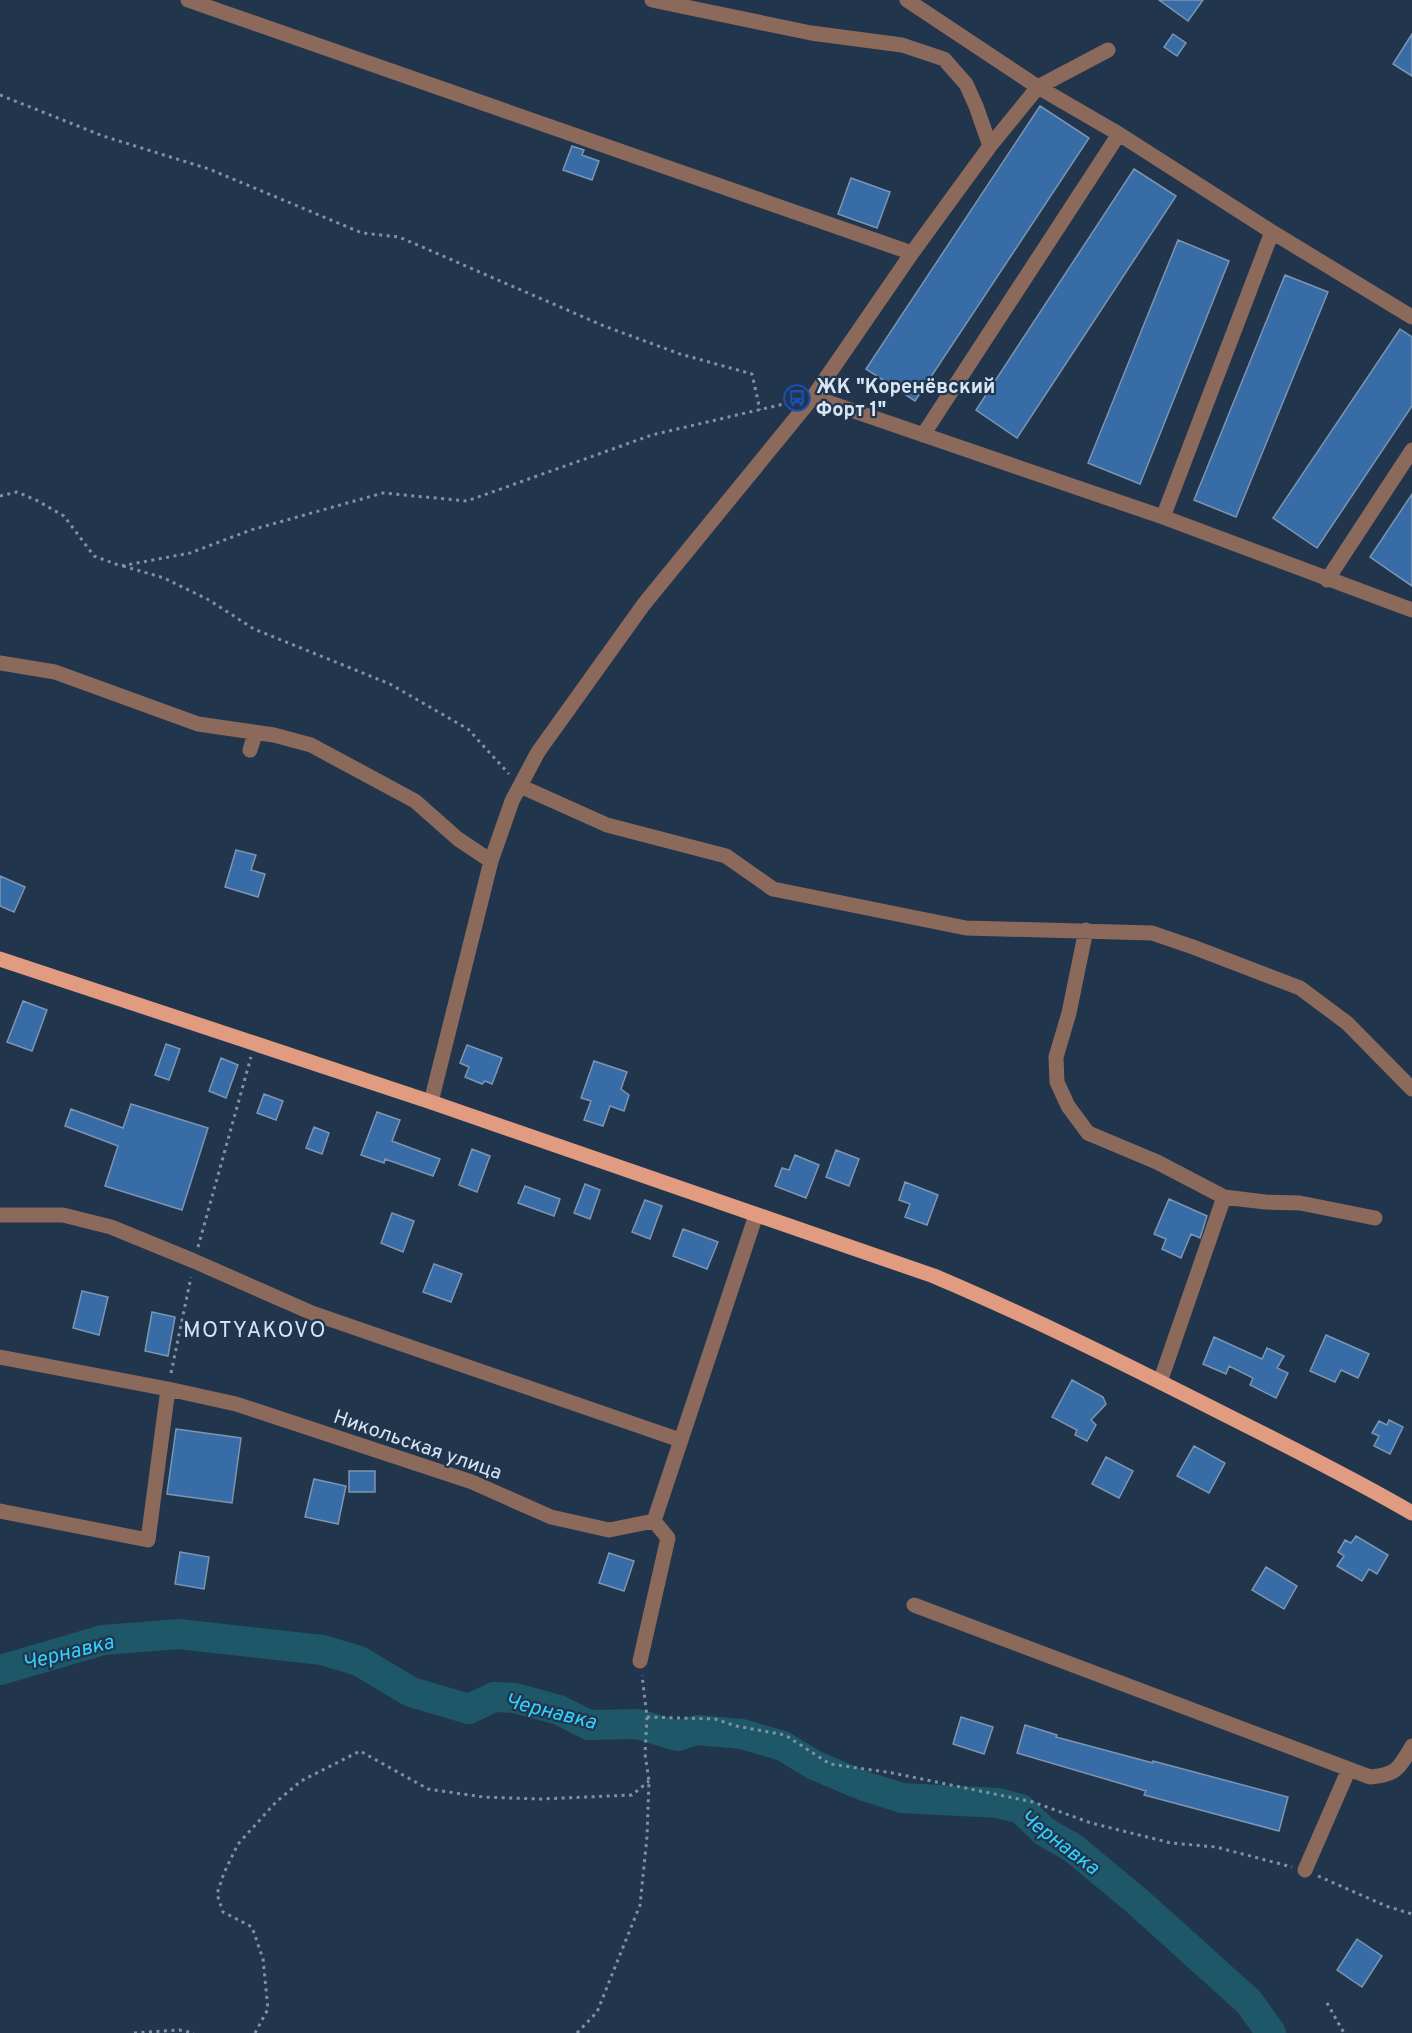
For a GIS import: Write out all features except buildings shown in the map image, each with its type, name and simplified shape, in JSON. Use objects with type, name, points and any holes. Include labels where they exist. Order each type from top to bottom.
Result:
[{"type":"main road","points":[[0,959],[431,1102],[934,1276],[1004,1306],[1160,1382],[1346,1476],[1412,1513]]},
{"type":"street","points":[[188,0],[912,253]]},
{"type":"street","points":[[652,0],[811,33],[902,45],[944,59],[966,84],[990,146]]},
{"type":"street","points":[[907,0],[1038,87],[1119,134],[1272,232],[1412,317]]},
{"type":"street","points":[[431,1102],[491,861],[512,801],[538,752],[644,604],[813,397],[912,253],[990,146],[1038,87],[1108,50]]},
{"type":"street","points":[[923,435],[1119,134]]},
{"type":"street","points":[[1163,517],[1272,232]]},
{"type":"street","points":[[813,397],[1163,517],[1412,610]]},
{"type":"street","points":[[1328,580],[1412,450]]},
{"type":"street","points":[[0,663],[55,672],[198,724],[274,735],[311,745],[415,801],[458,839],[491,861]]},
{"type":"street","points":[[250,750],[255,734]]},
{"type":"street","points":[[520,786],[607,825],[726,856],[773,889],[966,928],[1152,933],[1300,988],[1347,1023],[1412,1089]]},
{"type":"street","points":[[1086,930],[1069,1013],[1056,1057],[1057,1082],[1068,1106],[1088,1133],[1157,1162],[1224,1197],[1265,1203],[1300,1203],[1375,1218]]},
{"type":"street","points":[[1160,1382],[1224,1197]]},
{"type":"street","points":[[0,1215],[63,1215],[111,1227],[312,1313],[680,1440]]},
{"type":"street","points":[[640,1661],[668,1538],[654,1521],[756,1215]]},
{"type":"street","name":"Никольская улица","points":[[0,1357],[236,1404],[472,1482],[551,1517],[609,1530],[654,1521]]},
{"type":"street","points":[[0,1511],[148,1540],[168,1389]]},
{"type":"street","points":[[914,1605],[1370,1777],[1387,1776],[1399,1768],[1412,1746]]},
{"type":"street","points":[[1305,1870],[1349,1769]]},
{"type":"path","points":[[0,95],[103,136],[209,169],[362,233],[399,237],[604,326],[680,354],[752,374],[760,410]]},
{"type":"path","points":[[121,566],[190,553],[251,531],[383,493],[467,501],[652,435],[813,397]]},
{"type":"path","points":[[0,496],[17,492],[64,516],[94,556],[164,578],[209,600],[254,628],[390,684],[468,729],[520,786]]},
{"type":"path","points":[[168,1389],[194,1261],[254,1043]]},
{"type":"path","points":[[577,2033],[597,2012],[640,1905],[647,1837],[649,1781],[645,1754],[648,1717],[640,1661]]},
{"type":"path","points":[[648,1717],[715,1719],[736,1726],[785,1735],[830,1764],[892,1773],[1033,1802],[1092,1823],[1171,1844],[1216,1847],[1305,1870],[1386,1906],[1412,1914]]},
{"type":"path","points":[[255,2033],[268,2009],[263,1959],[252,1927],[223,1912],[217,1894],[237,1844],[276,1802],[302,1781],[360,1751],[428,1789],[483,1797],[541,1799],[632,1795],[649,1781]]},
{"type":"path","points":[[1327,2003],[1344,2033]]},
{"type":"path","points":[[134,2033],[179,2030],[194,2033]]},
{"type":"waterway","name":"Чернавка","points":[[0,1670],[103,1640],[179,1634],[322,1650],[359,1661],[411,1692],[469,1709],[494,1697],[515,1698],[559,1710],[589,1725],[637,1724],[678,1736],[697,1730],[742,1734],[783,1746],[814,1765],[864,1786],[902,1798],[998,1803],[1021,1809],[1045,1832],[1073,1848],[1138,1902],[1249,2002],[1271,2033]]},
{"type":"place","name":"ЖК \"Коренёвский Форт 1\"","points":[[797,398]]},
{"type":"district","name":"MOTYAKOVO","points":[[255,1329]]}]
